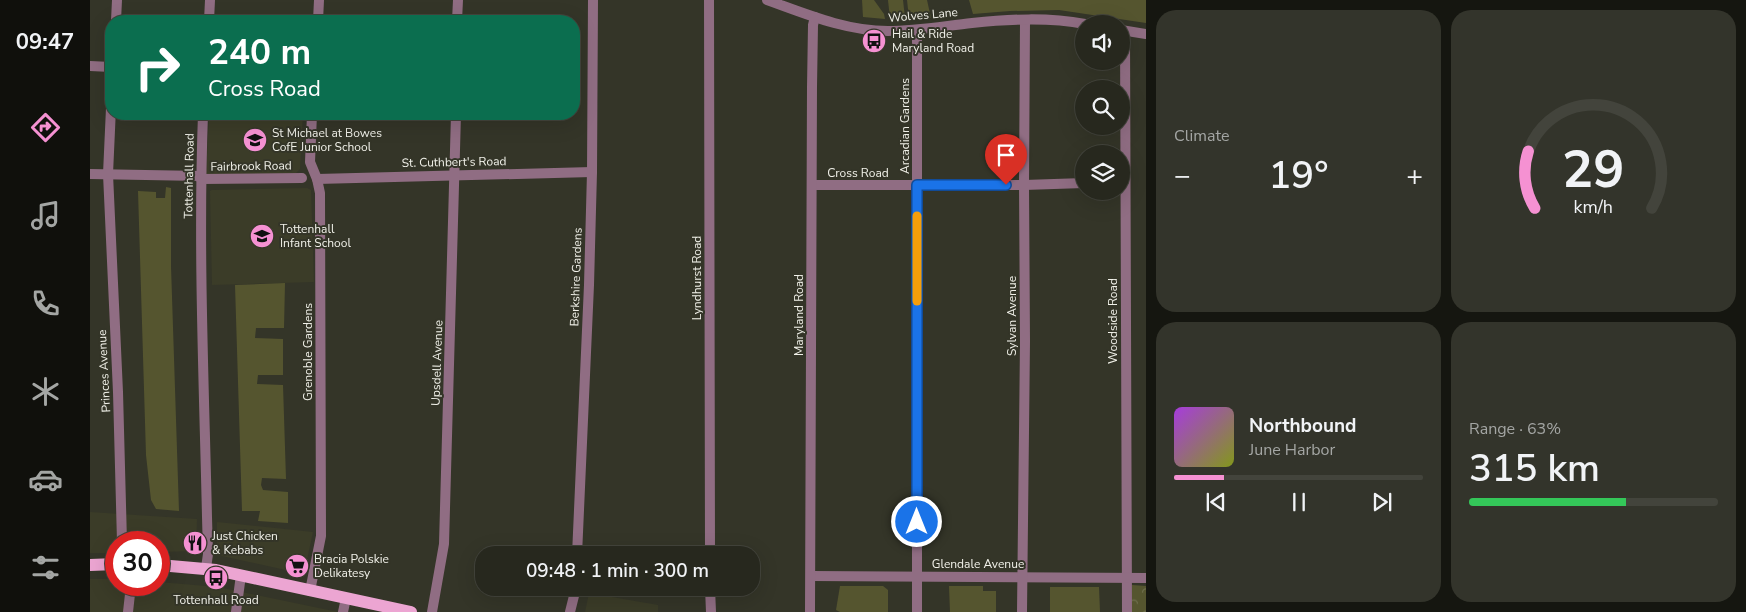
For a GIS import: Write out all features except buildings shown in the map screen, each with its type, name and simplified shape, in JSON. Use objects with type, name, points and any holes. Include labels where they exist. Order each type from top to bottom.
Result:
[{"type":"main road","points":[[90,564],[105,564]]},
{"type":"main road","points":[[170,566],[206,568],[411,612]]},
{"type":"street","points":[[116,15],[117,0]]},
{"type":"street","points":[[209,15],[210,0]]},
{"type":"street","points":[[318,15],[319,0]]},
{"type":"street","points":[[457,15],[458,0]]},
{"type":"street","name":"Berkshire Gardens","points":[[577,546],[592,172],[593,0]]},
{"type":"street","name":"Lyndhurst Road","points":[[709,0],[710,546]]},
{"type":"street","name":"Wolves Lane","points":[[767,0],[815,18],[868,30],[917,30],[974,23],[1025,20],[1064,20],[1075,22]]},
{"type":"street","name":"Maryland Road","points":[[810,612],[813,25],[815,18]]},
{"type":"street","name":"Sylvan Avenue","points":[[1022,612],[1025,341],[1025,20]]},
{"type":"street","name":"Arcadian Gardens","points":[[917,30],[917,612]]},
{"type":"street","points":[[1130,31],[1146,34]]},
{"type":"street","points":[[90,66],[105,66]]},
{"type":"street","name":"Woodside Road","points":[[1123,70],[1123,145]]},
{"type":"street","name":"Princes Avenue","points":[[110,120],[108,174],[118,392],[122,531]]},
{"type":"street","name":"Tottenhall Road","points":[[203,120],[201,178],[208,545],[206,568]]},
{"type":"street","name":"Grenoble Gardens","points":[[310,590],[321,536],[320,193],[310,162],[312,120]]},
{"type":"street","name":"Upsdell Avenue","points":[[432,612],[444,544],[456,120]]},
{"type":"street","name":"St. Cuthbert's Road","points":[[317,179],[592,172]]},
{"type":"street","name":"Fairbrook Road","points":[[90,174],[201,178],[302,178]]},
{"type":"street","name":"Cross Road","points":[[812,185],[1075,183]]},
{"type":"street","name":"Woodside Road","points":[[1123,200],[1127,612]]},
{"type":"street","points":[[236,612],[241,575]]},
{"type":"street","name":"Glendale Avenue","points":[[810,576],[1146,578]]},
{"type":"street","points":[[128,612],[130,596]]},
{"type":"street","points":[[570,612],[574,596]]},
{"type":"street","points":[[710,596],[710,612]]},
{"type":"street","points":[[343,612],[346,598]]},
{"type":"shaded area","name":"St Michael at Bowes CofE Junior School","points":[[209,120],[303,120],[300,169],[295,174],[206,174]]},
{"type":"shaded area","name":"Tottenhall Infant School","points":[[307,188],[311,190],[314,282],[212,285],[210,191]]},
{"type":"shaded area","points":[[90,512],[197,519],[196,551],[170,552],[170,531],[105,531],[105,553],[90,553]]},
{"type":"shaded area","points":[[217,522],[313,532],[304,574],[217,555]]},
{"type":"shaded area","points":[[90,579],[105,579],[105,596],[170,596],[170,583],[218,587],[338,612],[90,612]]},
{"type":"shaded area","points":[[588,596],[606,596],[658,605],[658,612],[585,612]]},
{"type":"green space","points":[[862,0],[874,0],[884,14],[885,19],[863,17]]},
{"type":"green space","points":[[888,0],[903,0],[905,18],[890,19]]},
{"type":"green space","points":[[907,0],[927,0],[931,18],[909,18]]},
{"type":"green space","points":[[969,0],[1146,0],[1146,23],[1130,21],[1130,15],[1092,15],[1059,10],[973,14]]},
{"type":"green space","points":[[166,187],[171,188],[171,266],[179,511],[156,509],[151,500],[146,455],[138,191],[156,192],[156,198],[165,198]]},
{"type":"green space","points":[[285,283],[284,328],[256,328],[255,338],[283,339],[283,375],[258,375],[257,384],[283,385],[286,479],[262,478],[261,485],[263,490],[288,492],[288,523],[258,521],[260,511],[242,511],[235,285]]},
{"type":"green space","points":[[1132,585],[1146,586],[1146,612],[1132,612]]},
{"type":"green space","points":[[840,586],[883,586],[888,590],[888,612],[840,612],[836,610]]},
{"type":"green space","points":[[949,586],[983,586],[983,591],[996,591],[996,612],[950,612]]},
{"type":"green space","points":[[1050,587],[1099,587],[1100,612],[1050,612]]},
{"type":"slow traffic","points":[[917,216],[917,301]]},
{"type":"place","name":"Hail & Ride Maryland Road","points":[[874,41]]},
{"type":"place","name":"St Michael at Bowes CofE Junior School","points":[[255,140]]},
{"type":"place","name":"Tottenhall Infant School","points":[[262,236]]},
{"type":"place","name":"Just Chicken & Kebabs","points":[[195,543]]},
{"type":"place","name":"Bracia Polskie Delikatesy","points":[[297,566]]},
{"type":"place","name":"Tottenhall Road","points":[[216,578]]},
{"type":"route","points":[[917,522],[917,185],[1006,185]]}]
